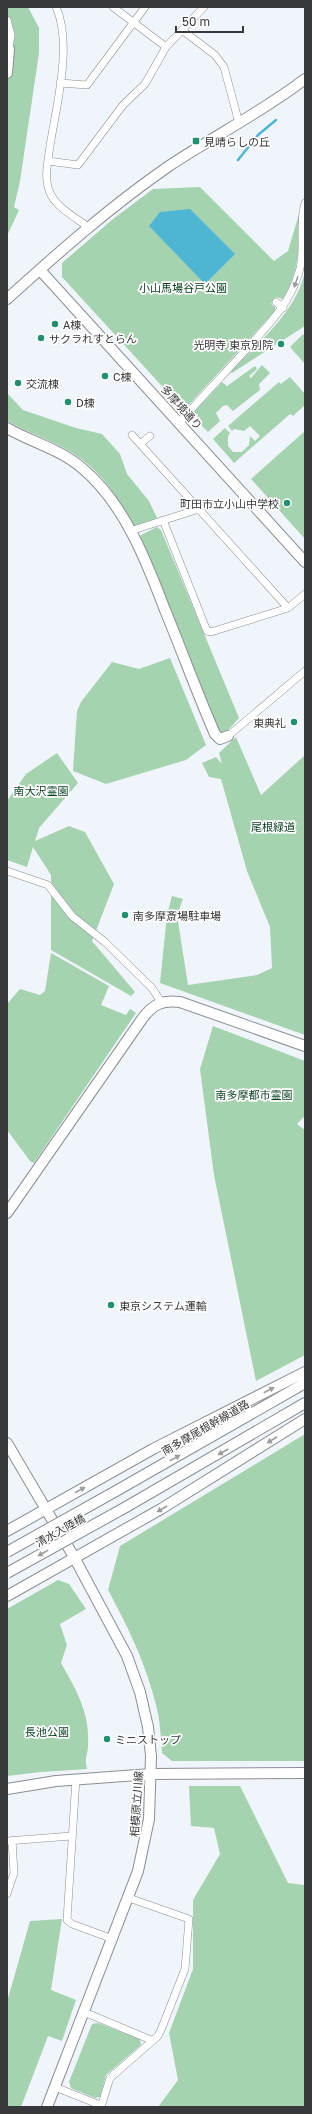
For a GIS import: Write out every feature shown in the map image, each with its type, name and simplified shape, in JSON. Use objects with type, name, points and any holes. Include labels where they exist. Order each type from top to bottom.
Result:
[{"type":"main road","points":[[7,73],[8,46]]},
{"type":"main road","points":[[7,299],[88,227],[170,166],[239,123],[305,79]]},
{"type":"main road","name":"多摩境通り","points":[[40,270],[305,562]]},
{"type":"main road","points":[[7,428],[60,453],[81,466],[106,493],[130,531],[151,574],[215,734],[220,738],[228,736]]},
{"type":"main road","points":[[7,1213],[142,1019],[154,1005],[161,1002],[180,1002],[305,1046]]},
{"type":"main road","points":[[7,1530],[153,1449],[305,1372]]},
{"type":"main road","name":"南多摩尾根幹線道路","points":[[116,1491],[305,1383]]},
{"type":"main road","name":"清水入陸橋","points":[[7,1573],[126,1507],[305,1403]]},
{"type":"main road","points":[[7,1596],[74,1557],[162,1509],[305,1419]]},
{"type":"main road","name":"相模原立川線","points":[[7,1443],[74,1557],[118,1637],[134,1673],[148,1727],[151,1774],[147,1836],[129,1898],[47,2107]]},
{"type":"main road","name":"清水入陸橋","points":[[7,1552],[116,1491]]},
{"type":"main road","points":[[7,1789],[38,1783],[76,1779],[151,1774],[305,1773]]},
{"type":"street","points":[[56,7],[64,34],[60,83],[48,161],[47,181],[51,196],[58,204],[88,227]]},
{"type":"street","points":[[113,7],[166,47]]},
{"type":"street","points":[[60,83],[87,85],[145,7]]},
{"type":"street","points":[[48,161],[78,166],[123,105],[145,84],[166,47],[204,7]]},
{"type":"street","points":[[7,20],[11,35],[8,46]]},
{"type":"street","points":[[182,30],[215,55],[224,67],[239,123]]},
{"type":"street","points":[[179,423],[283,308],[293,291],[300,270],[304,248],[302,228],[305,202]]},
{"type":"street","points":[[276,302],[283,308]]},
{"type":"street","points":[[132,435],[288,608]]},
{"type":"street","points":[[140,444],[150,436]]},
{"type":"street","points":[[130,531],[199,509]]},
{"type":"street","points":[[163,520],[207,631],[211,632],[288,608],[305,594]]},
{"type":"street","points":[[228,736],[305,671]]},
{"type":"street","points":[[7,871],[48,885],[72,916],[105,942],[152,988],[161,1002]]},
{"type":"street","points":[[76,1779],[71,1836],[67,1920],[72,1924],[113,1939]]},
{"type":"street","points":[[7,1894],[14,1873],[10,1841],[71,1836]]},
{"type":"street","points":[[55,2087],[100,2106],[110,2078],[151,2040],[158,2036],[185,1969],[189,1919],[129,1898]]},
{"type":"street","points":[[84,2012],[151,2040]]},
{"type":"green space","points":[[7,7],[28,7],[39,28],[39,53],[20,181],[14,207],[19,210],[7,236]]},
{"type":"green space","name":"小山馬場谷戸公園","points":[[200,187],[274,261],[288,251],[299,214],[298,247],[296,268],[289,288],[283,299],[276,297],[271,304],[275,307],[275,311],[186,408],[182,408],[62,277],[62,263],[113,219],[153,189]]},
{"type":"green space","points":[[305,271],[305,326],[232,373],[231,372],[275,326],[285,313],[301,286]]},
{"type":"green space","points":[[303,334],[305,337],[305,364],[290,347]]},
{"type":"green space","points":[[262,365],[270,373],[259,384],[260,390],[233,411],[227,405],[223,406],[216,413],[220,421],[208,432],[197,421],[198,414],[193,413],[222,382],[227,386],[255,366],[257,369],[249,376],[251,378]]},
{"type":"green space","points":[[290,377],[305,394],[305,405],[293,416],[290,414],[234,463],[213,439],[225,428],[230,433],[228,436],[228,446],[233,452],[242,452],[249,445],[250,436],[255,441],[260,436],[250,426],[244,431],[234,429],[232,431],[228,426],[279,382],[281,384]]},
{"type":"green space","points":[[7,393],[23,410],[76,428],[102,434],[120,454],[127,474],[149,501],[157,518],[135,527],[109,486],[84,461],[58,445],[7,421]]},
{"type":"green space","points":[[305,431],[305,539],[251,479]]},
{"type":"green space","points":[[157,527],[161,530],[239,718],[225,734],[218,733],[140,538],[141,535]]},
{"type":"green space","points":[[170,658],[206,745],[186,760],[106,784],[73,771],[77,711],[81,702],[112,662],[139,669]]},
{"type":"green space","name":"尾根緑道","points":[[236,737],[261,795],[305,755],[305,1035],[160,983],[167,915],[172,896],[183,899],[177,915],[188,985],[257,975],[272,968],[270,927],[247,871],[221,779],[209,777],[202,763],[216,757],[222,764],[219,753]]},
{"type":"green space","name":"南大沢霊園","points":[[57,753],[78,783],[39,828],[35,841],[69,826],[85,832],[114,884],[92,941],[135,992],[131,996],[51,950],[51,875],[33,847],[27,867],[7,860],[7,801],[26,774]]},
{"type":"green space","points":[[51,953],[109,986],[101,1005],[126,1015],[130,1009],[136,1013],[34,1163],[30,1161],[7,1130],[7,1004],[20,989],[40,995],[45,991]]},
{"type":"green space","name":"南多摩都市霊園","points":[[213,1026],[305,1061],[305,1116],[297,1124],[305,1130],[305,1355],[256,1381],[214,1175],[200,1069]]},
{"type":"green space","points":[[305,1434],[305,1761],[172,1761],[162,1753],[157,1711],[142,1660],[123,1618],[108,1590],[120,1546]]},
{"type":"green space","name":"長池公園","points":[[58,1580],[69,1584],[86,1609],[60,1624],[67,1645],[61,1663],[77,1692],[87,1722],[87,1769],[7,1776],[7,1609]]},
{"type":"green space","points":[[189,1786],[240,1786],[288,1883],[305,1885],[305,2107],[158,2107],[178,2080],[169,2033],[193,1969],[193,1900],[220,1854],[214,1828],[191,1826]]},
{"type":"green space","points":[[62,1919],[51,1990],[76,2000],[62,2041],[48,2036],[21,2107],[7,2107],[7,2002],[30,1921]]},
{"type":"green space","points":[[98,2023],[140,2039],[141,2045],[106,2075],[100,2097],[95,2098],[71,2088],[69,2082],[92,2024]]},
{"type":"water","points":[[190,209],[235,254],[205,284],[149,226],[160,212]]},
{"type":"waterway","points":[[238,160],[258,135],[276,120]]},
{"type":"place","name":"見晴らしの丘","points":[[196,141]]},
{"type":"place","name":"A棟","points":[[55,324]]},
{"type":"place","name":"サクラれすとらん","points":[[41,338]]},
{"type":"place","name":"光明寺 東京別院","points":[[281,344]]},
{"type":"place","name":"C棟","points":[[105,376]]},
{"type":"place","name":"交流棟","points":[[18,383]]},
{"type":"place","name":"D棟","points":[[68,402]]},
{"type":"place","name":"町田市立小山中学校","points":[[287,503]]},
{"type":"place","name":"東典礼","points":[[294,722]]},
{"type":"place","name":"南多摩斎場駐車場","points":[[125,915]]},
{"type":"place","name":"東京システム運輸","points":[[111,1305]]},
{"type":"place","name":"ミニストップ","points":[[107,1739]]}]
